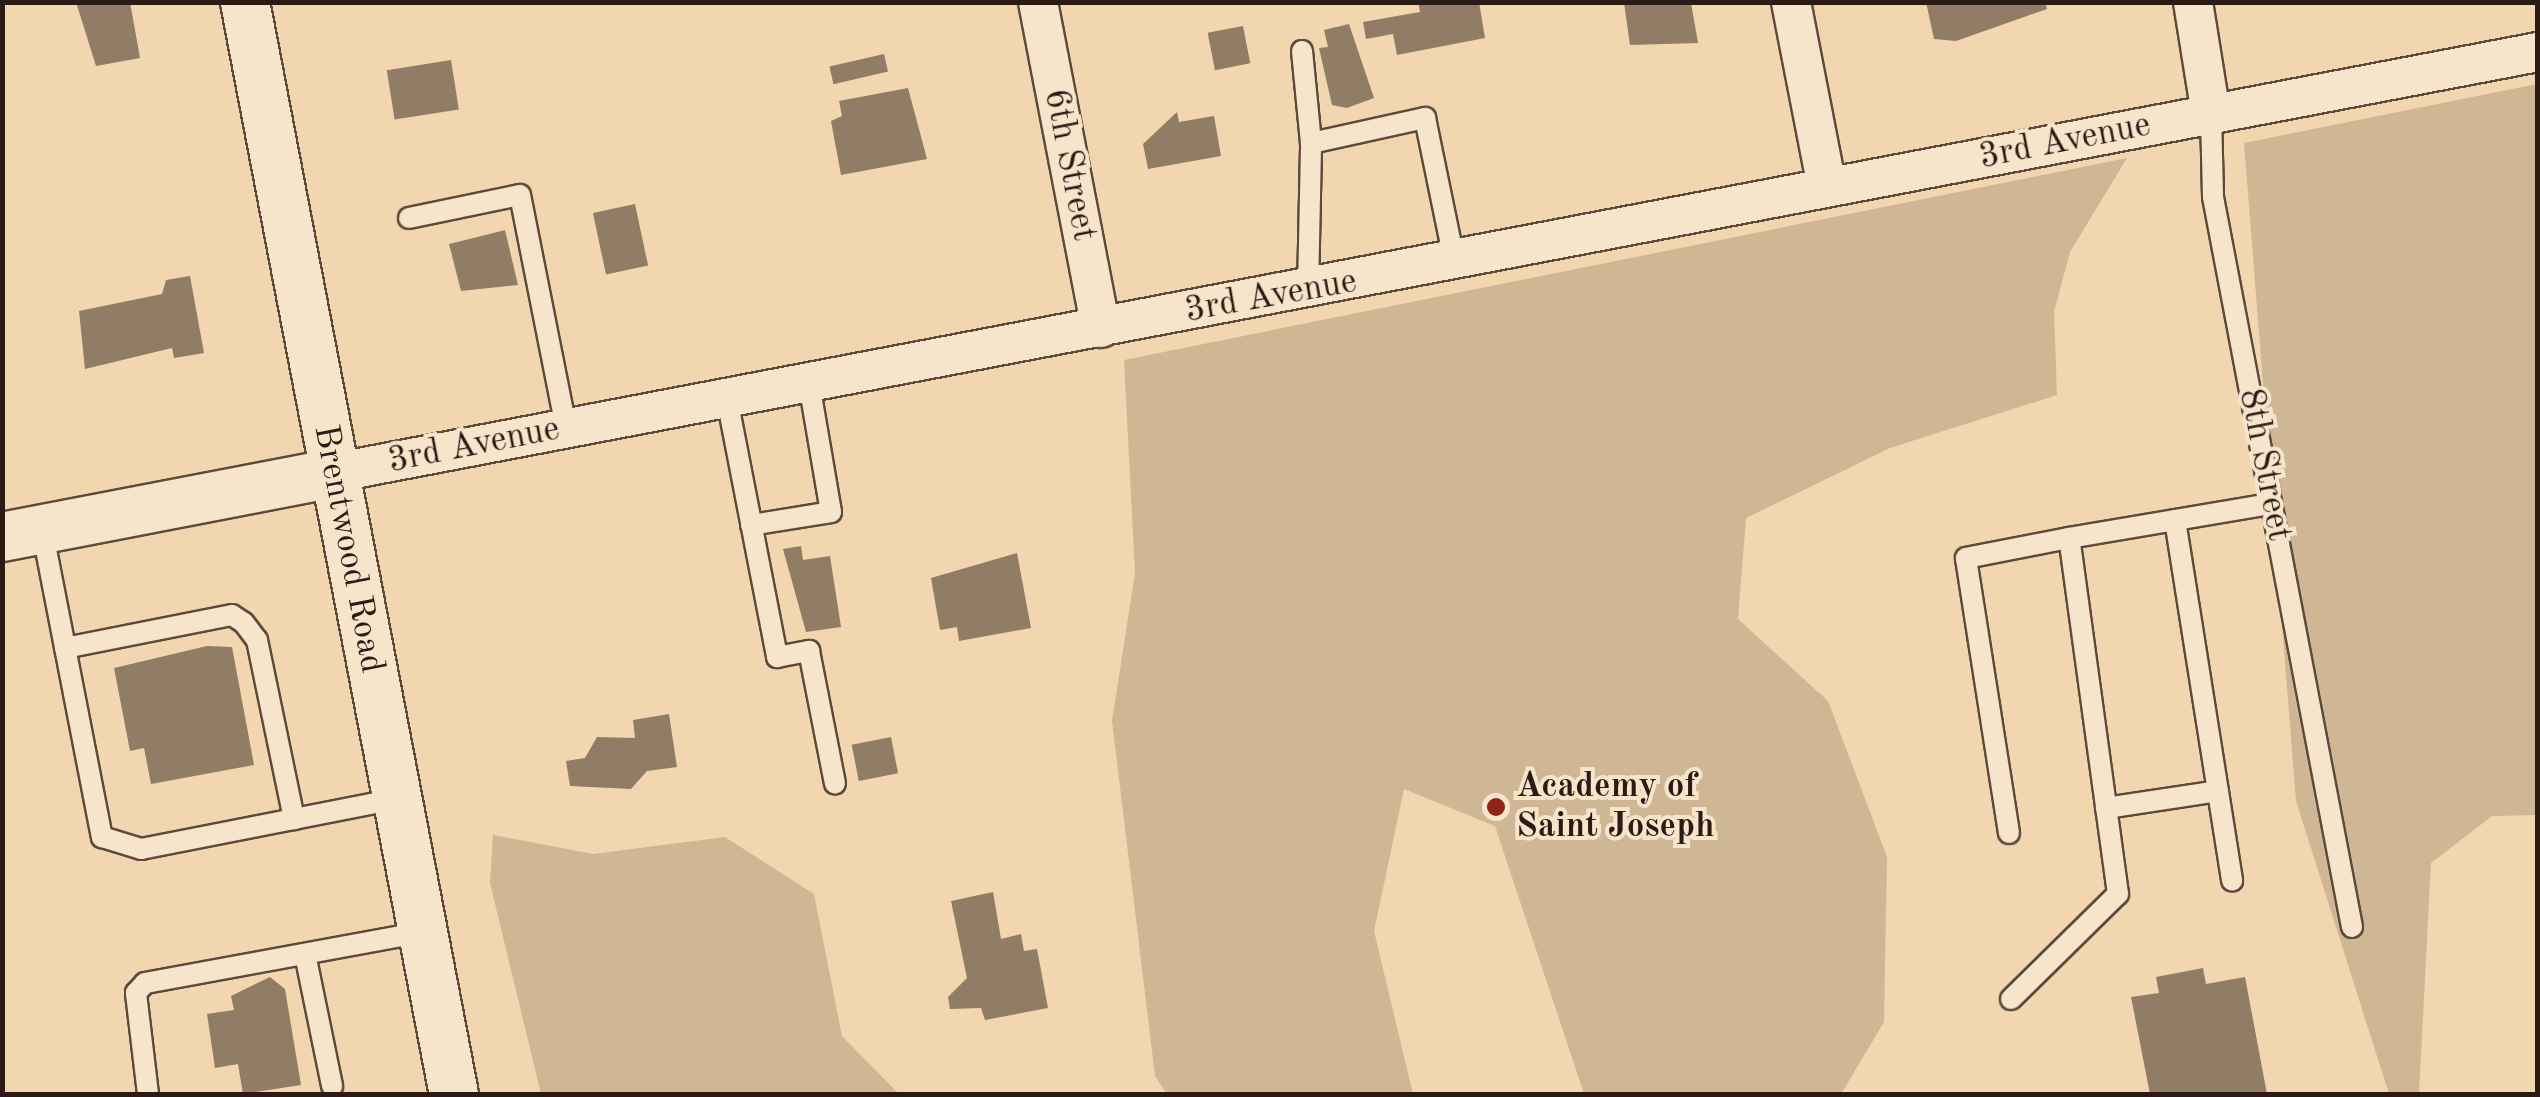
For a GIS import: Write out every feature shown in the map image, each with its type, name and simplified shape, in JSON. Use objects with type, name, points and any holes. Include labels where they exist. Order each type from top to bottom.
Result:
[{"type":"street","name":"Brentwood Road","points":[[245,2],[454,1094]]},
{"type":"street","name":"6th Street","points":[[1038,2],[1100,328]]},
{"type":"street","points":[[1791,2],[1827,188]]},
{"type":"street","name":"8th Street","points":[[2193,2],[2211,114]]},
{"type":"street","name":"3rd Avenue","points":[[22,533],[809,382],[1455,264],[1827,188],[2538,52]]},
{"type":"lane","points":[[1302,51],[1311,143],[1308,291]]},
{"type":"lane","name":"8th Street","points":[[2211,114],[2213,197],[2352,926]]},
{"type":"lane","points":[[1311,143],[1425,118],[1455,264]]},
{"type":"lane","points":[[409,218],[520,196],[566,428]]},
{"type":"lane","points":[[752,526],[831,512],[809,382]]},
{"type":"lane","points":[[727,398],[777,657],[809,651],[835,782]]},
{"type":"lane","points":[[2009,834],[1966,558],[2272,504]]},
{"type":"lane","points":[[2174,520],[2232,882]]},
{"type":"lane","points":[[22,533],[65,648],[102,837],[117,848],[397,799]]},
{"type":"lane","points":[[2011,999],[2118,894],[2069,538]]},
{"type":"lane","points":[[65,648],[232,616],[244,623],[257,640],[294,820]]},
{"type":"lane","points":[[2106,808],[2218,791]]},
{"type":"lane","points":[[148,1094],[136,993],[144,983],[422,932]]},
{"type":"lane","points":[[305,954],[332,1086]]},
{"type":"shaded area","points":[[2537,84],[2537,815],[2492,816],[2431,863],[2419,1094],[2389,1094],[2296,801],[2244,143]]},
{"type":"shaded area","points":[[2127,158],[2070,252],[2054,312],[2057,395],[1890,448],[1746,518],[1738,619],[1828,701],[1887,857],[1884,1022],[1841,1094],[1584,1094],[1495,826],[1404,789],[1374,931],[1413,1094],[1167,1094],[1155,1076],[1112,721],[1135,573],[1124,360]]},
{"type":"shaded area","points":[[493,835],[593,854],[725,837],[814,894],[842,1036],[899,1094],[541,1094],[490,883]]},
{"type":"building","points":[[76,2],[130,2],[140,58],[96,66]]},
{"type":"building","points":[[1418,2],[1479,2],[1485,38],[1397,55],[1393,34],[1366,39],[1363,22],[1420,12]]},
{"type":"building","points":[[1926,2],[2045,2],[2047,9],[1956,41],[1934,39]]},
{"type":"building","points":[[1624,3],[1691,3],[1698,43],[1630,45]]},
{"type":"building","points":[[1349,24],[1374,98],[1347,108],[1332,105],[1319,48],[1328,47],[1324,30]]},
{"type":"building","points":[[1243,26],[1250,63],[1215,70],[1208,33]]},
{"type":"building","points":[[884,54],[888,72],[833,84],[829,67]]},
{"type":"building","points":[[451,60],[459,109],[395,120],[387,70]]},
{"type":"building","points":[[908,88],[927,159],[841,175],[831,121],[842,116],[839,101]]},
{"type":"building","points":[[1177,112],[1179,122],[1214,116],[1221,156],[1148,169],[1143,144]]},
{"type":"building","points":[[635,204],[648,266],[606,275],[593,213]]},
{"type":"building","points":[[505,230],[518,285],[461,291],[449,244]]},
{"type":"building","points":[[190,276],[204,353],[174,358],[172,348],[85,369],[79,311],[162,294],[166,280]]},
{"type":"building","points":[[801,546],[803,560],[830,556],[841,627],[806,632],[783,549]]},
{"type":"building","points":[[1017,553],[1031,628],[959,641],[957,627],[940,630],[931,578]]},
{"type":"building","points":[[207,646],[232,647],[254,765],[151,784],[144,748],[130,751],[114,668]]},
{"type":"building","points":[[669,714],[677,767],[647,771],[631,789],[570,786],[566,761],[585,758],[597,737],[635,738],[633,720]]},
{"type":"building","points":[[891,737],[898,773],[859,781],[852,745]]},
{"type":"building","points":[[993,892],[1001,939],[1021,934],[1024,951],[1037,949],[1048,1008],[985,1020],[981,1008],[950,1009],[948,997],[967,978],[951,901]]},
{"type":"building","points":[[2203,968],[2206,984],[2245,977],[2267,1094],[2150,1094],[2131,997],[2159,993],[2156,977]]},
{"type":"building","points":[[270,977],[285,989],[301,1085],[243,1094],[238,1064],[215,1068],[207,1014],[234,1010],[231,996]]},
{"type":"place","name":"Academy of Saint Joseph","points":[[1496,807]]}]
